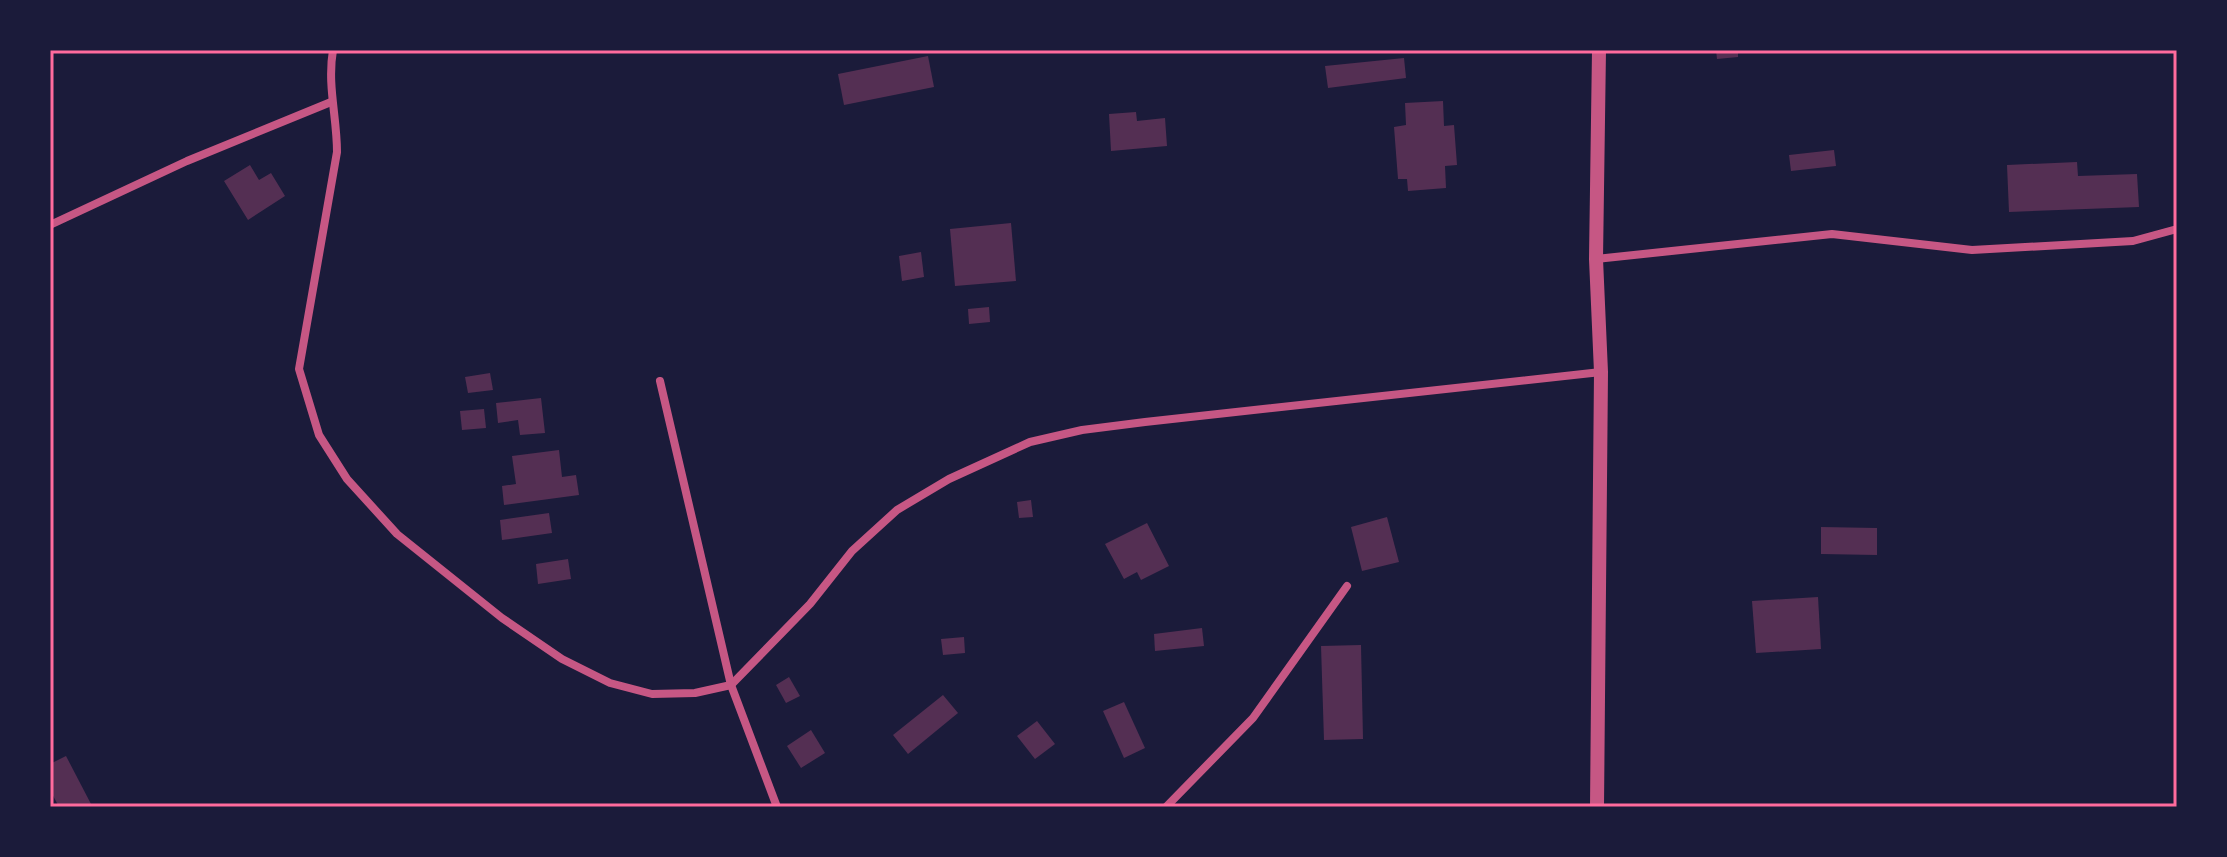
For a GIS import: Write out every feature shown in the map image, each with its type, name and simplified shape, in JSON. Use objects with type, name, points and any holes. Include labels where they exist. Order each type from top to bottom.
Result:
[{"type":"street","points":[[333,50],[331,102],[337,127],[337,152],[299,369],[319,435],[347,479],[397,534],[502,618],[562,659],[610,683],[652,694],[695,693],[731,685],[810,604],[852,551],[897,510],[949,479],[1030,442],[1082,430],[1145,422],[1601,372]]},
{"type":"street","points":[[1597,807],[1601,372],[1596,259],[1599,50]]},
{"type":"street","points":[[50,225],[187,161],[331,102]]},
{"type":"street","points":[[1596,259],[1832,234],[1972,250],[2133,241],[2177,229]]},
{"type":"street","points":[[660,381],[731,685],[777,807]]},
{"type":"street","points":[[1166,807],[1253,718],[1347,586]]},
{"type":"building","points":[[1716,50],[1738,50],[1738,57],[1717,59]]},
{"type":"building","points":[[928,56],[934,87],[844,105],[838,74]]},
{"type":"building","points":[[1404,58],[1406,78],[1328,88],[1325,66]]},
{"type":"building","points":[[1443,101],[1444,126],[1454,125],[1457,165],[1445,166],[1446,188],[1408,191],[1407,179],[1398,179],[1394,127],[1406,125],[1405,103]]},
{"type":"building","points":[[1136,112],[1137,121],[1165,118],[1167,146],[1111,151],[1109,114]]},
{"type":"building","points":[[1834,150],[1836,166],[1791,171],[1789,155]]},
{"type":"building","points":[[2077,162],[2078,176],[2137,174],[2139,207],[2009,212],[2007,165]]},
{"type":"building","points":[[250,165],[259,180],[271,173],[285,196],[248,220],[224,181]]},
{"type":"building","points":[[1011,223],[1016,281],[955,286],[950,229]]},
{"type":"building","points":[[921,252],[924,277],[902,281],[899,256]]},
{"type":"building","points":[[989,307],[990,322],[969,324],[968,309]]},
{"type":"building","points":[[490,373],[493,390],[468,393],[465,377]]},
{"type":"building","points":[[541,398],[545,433],[520,435],[518,420],[498,423],[496,403]]},
{"type":"building","points":[[484,409],[486,428],[462,430],[460,411]]},
{"type":"building","points":[[559,450],[562,477],[576,475],[579,495],[504,505],[502,486],[516,484],[512,456]]},
{"type":"building","points":[[1031,500],[1033,517],[1019,518],[1017,502]]},
{"type":"building","points":[[549,513],[552,533],[502,540],[500,520]]},
{"type":"building","points":[[1387,517],[1399,562],[1362,571],[1351,527]]},
{"type":"building","points":[[1147,523],[1169,566],[1141,580],[1137,572],[1124,579],[1105,544]]},
{"type":"building","points":[[1821,527],[1877,528],[1877,555],[1821,554]]},
{"type":"building","points":[[568,559],[571,579],[538,584],[536,564]]},
{"type":"building","points":[[1818,597],[1821,649],[1756,653],[1752,601]]},
{"type":"building","points":[[1202,628],[1204,646],[1155,651],[1154,634]]},
{"type":"building","points":[[964,637],[965,653],[943,655],[941,639]]},
{"type":"building","points":[[1361,645],[1363,739],[1324,740],[1321,646]]},
{"type":"building","points":[[789,677],[800,696],[786,703],[776,685]]},
{"type":"building","points":[[943,695],[958,713],[908,754],[893,735]]},
{"type":"building","points":[[1124,702],[1145,748],[1124,758],[1103,711]]},
{"type":"building","points":[[1037,721],[1055,744],[1035,759],[1017,736]]},
{"type":"building","points":[[811,730],[825,753],[801,768],[787,746]]},
{"type":"building","points":[[66,756],[91,804],[85,807],[59,807],[50,790],[50,764]]}]
